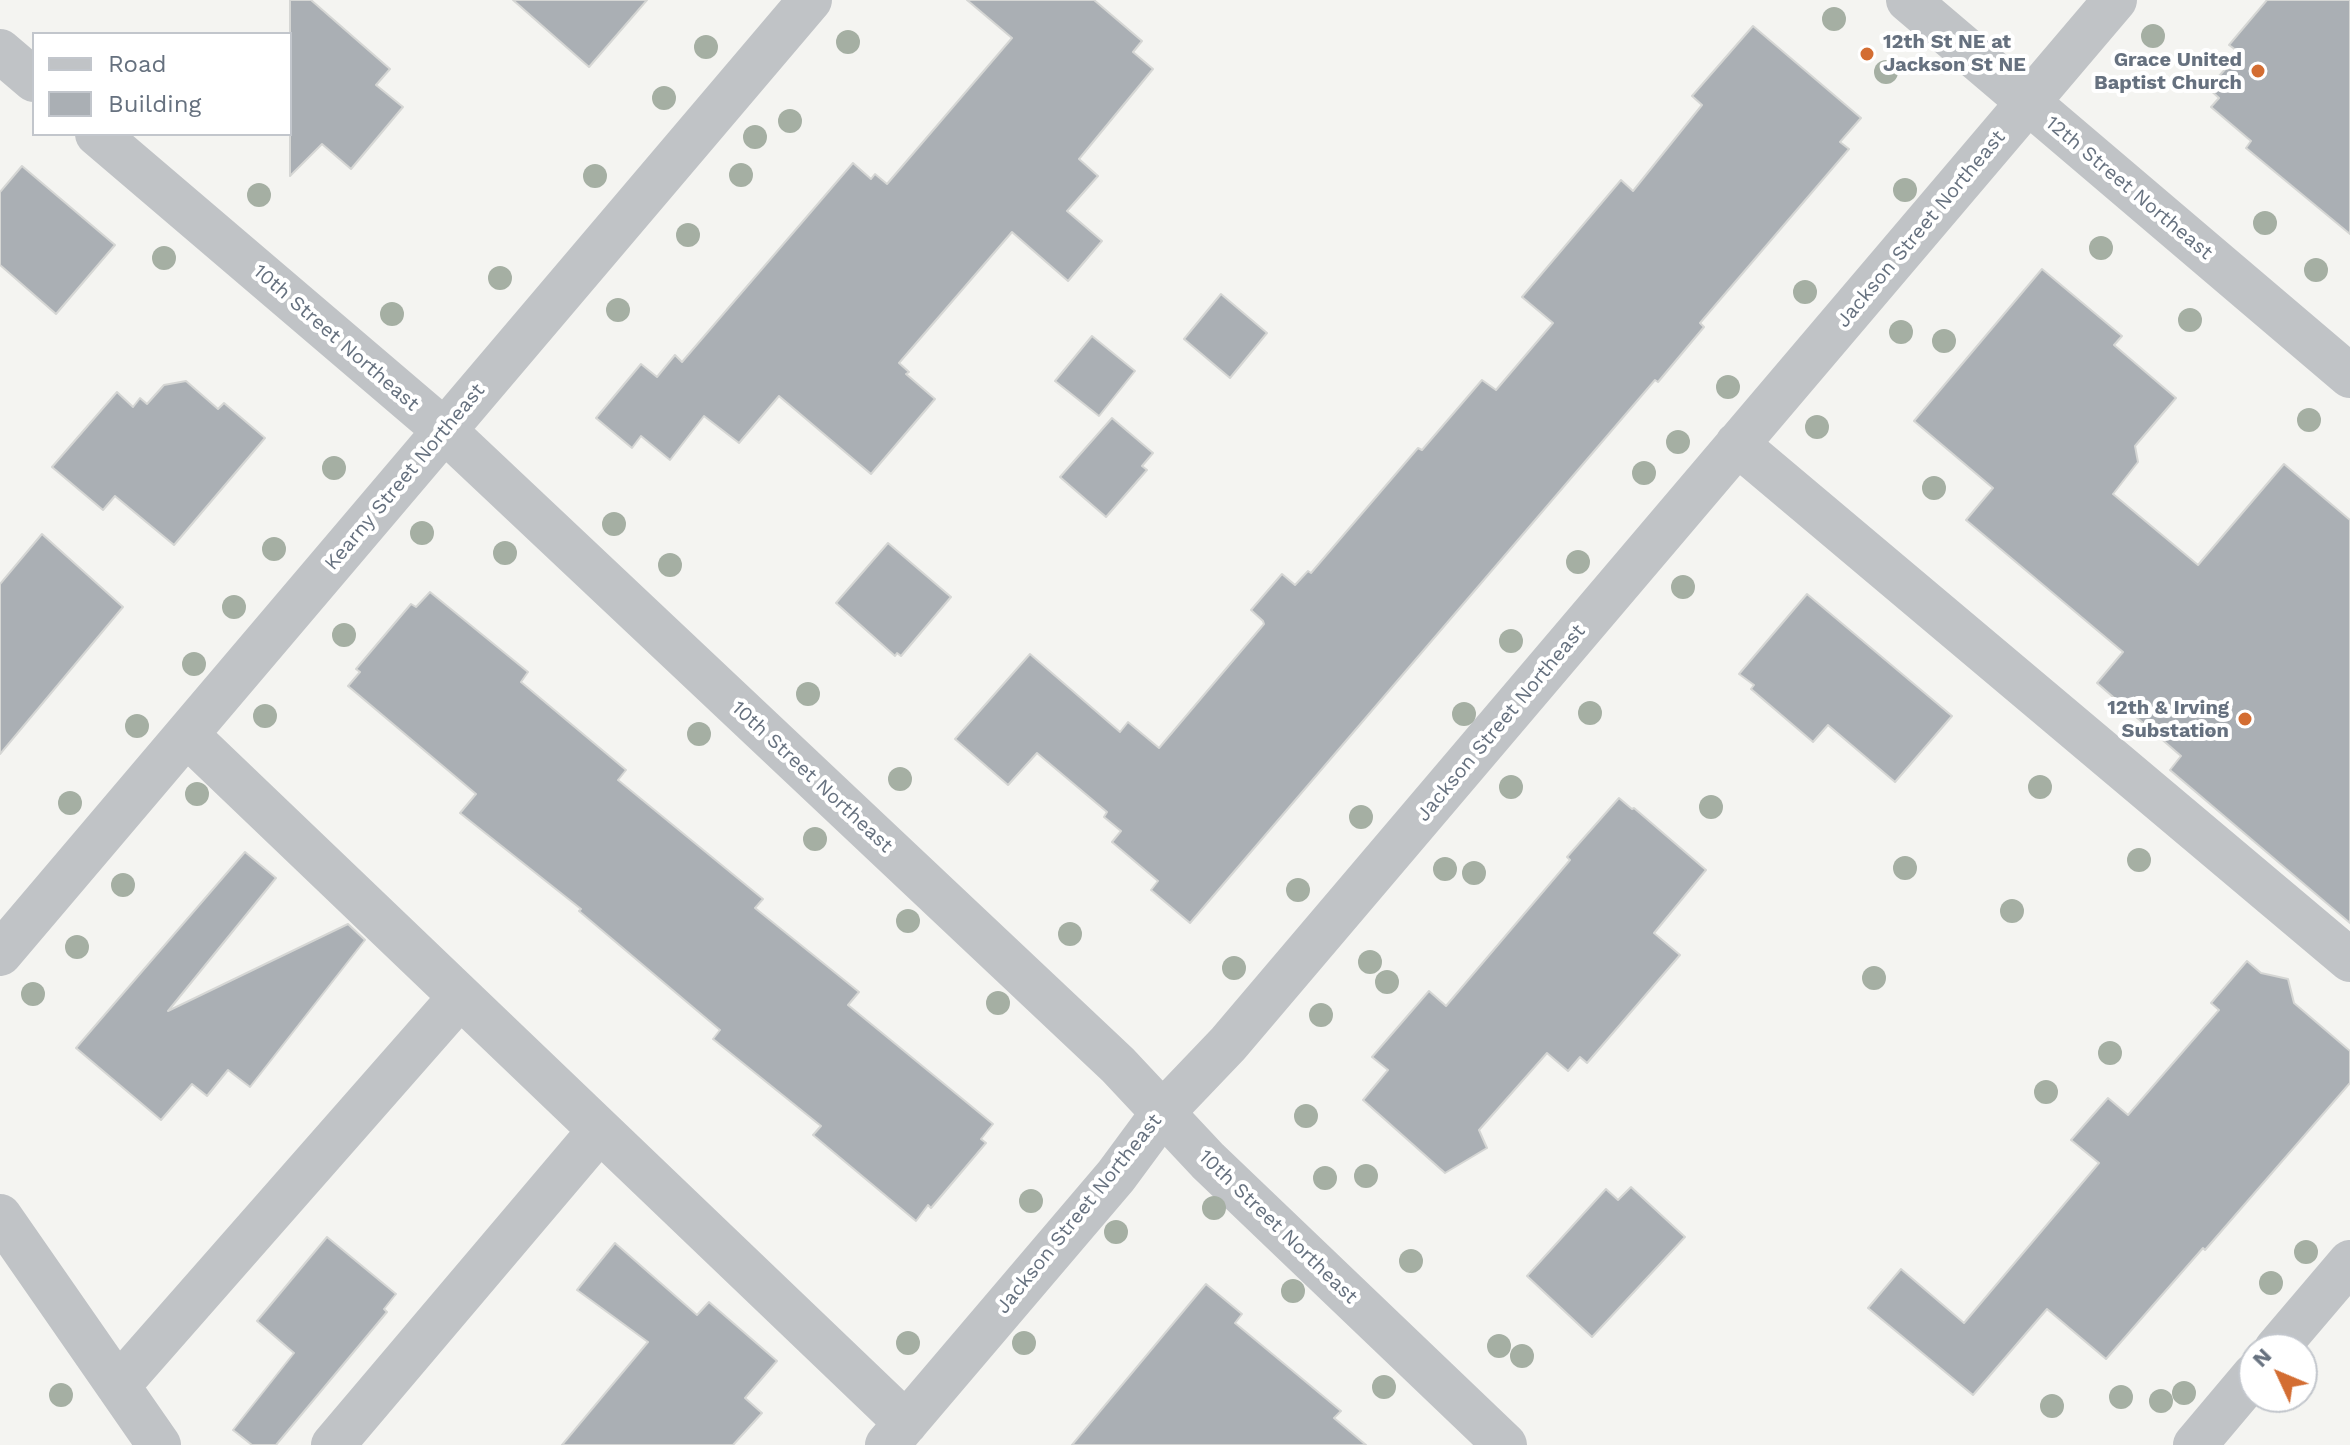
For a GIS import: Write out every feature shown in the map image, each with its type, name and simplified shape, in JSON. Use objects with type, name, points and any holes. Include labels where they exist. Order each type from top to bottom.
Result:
[{"type":"street","name":"Kearny Street Northeast","points":[[0,954],[810,0]]},
{"type":"street","name":"12th Street Northeast","points":[[1908,0],[2350,376]]},
{"type":"street","name":"Jackson Street Northeast","points":[[896,1434],[1116,1176],[1164,1111],[1222,1051],[2115,0]]},
{"type":"street","points":[[0,51],[32,78]]},
{"type":"street","name":"10th Street Northeast","points":[[99,136],[444,430],[1095,1043],[1164,1111],[1208,1161],[1505,1445]]},
{"type":"street","points":[[1737,444],[2350,960]]},
{"type":"street","points":[[187,735],[600,1130],[896,1434]]},
{"type":"street","points":[[118,1386],[460,997]]},
{"type":"street","points":[[333,1445],[600,1130]]},
{"type":"street","points":[[0,1216],[159,1445]]},
{"type":"street","points":[[2290,1333],[2350,1262]]},
{"type":"street","points":[[2195,1445],[2238,1394]]},
{"type":"building","points":[[290,0],[311,0],[390,69],[376,85],[403,107],[351,169],[322,144],[290,176]]},
{"type":"building","points":[[513,0],[647,0],[589,67]]},
{"type":"building","points":[[967,0],[1094,0],[1142,41],[1133,52],[1153,69],[1079,159],[1098,176],[1067,211],[1102,241],[1068,281],[1012,232],[899,363],[909,372],[906,374],[935,399],[871,474],[779,396],[739,443],[704,416],[670,460],[641,436],[632,448],[596,418],[641,364],[657,377],[675,355],[682,362],[853,163],[871,179],[875,174],[887,184],[1012,38]]},
{"type":"building","points":[[2267,0],[2350,0],[2350,234],[2246,148],[2251,141],[2211,107],[2219,98],[2208,88],[2240,53],[2229,45]]},
{"type":"building","points":[[1753,26],[1861,118],[1840,142],[1849,149],[1700,323],[1704,327],[1658,382],[1655,380],[1190,923],[1151,890],[1158,881],[1112,842],[1121,831],[1104,817],[1107,812],[1037,753],[1008,785],[955,739],[1030,654],[1120,732],[1128,722],[1159,748],[1264,624],[1251,610],[1282,574],[1295,585],[1308,571],[1311,573],[1418,448],[1422,450],[1482,380],[1496,390],[1553,323],[1522,297],[1621,180],[1633,191],[1702,105],[1692,96]]},
{"type":"building","points":[[22,166],[115,245],[56,314],[0,265],[0,192]]},
{"type":"building","points":[[2042,269],[2122,336],[2114,345],[2176,398],[2135,446],[2138,462],[2113,494],[2198,565],[2284,464],[2350,520],[2350,923],[2170,770],[2181,756],[2097,683],[2123,652],[1966,520],[1993,488],[1914,421]]},
{"type":"building","points":[[1221,294],[1267,333],[1230,378],[1184,339]]},
{"type":"building","points":[[1092,336],[1135,371],[1099,416],[1055,381]]},
{"type":"building","points":[[186,381],[218,409],[224,403],[265,438],[174,545],[115,496],[103,510],[52,467],[117,392],[133,407],[140,398],[147,404],[164,385]]},
{"type":"building","points":[[1112,418],[1153,453],[1142,466],[1147,470],[1106,517],[1060,477]]},
{"type":"building","points":[[42,534],[123,607],[0,754],[0,584]]},
{"type":"building","points":[[888,543],[951,597],[901,656],[897,653],[895,656],[836,603]]},
{"type":"building","points":[[430,592],[528,672],[521,682],[626,770],[618,780],[763,899],[755,908],[859,992],[848,1005],[993,1124],[981,1139],[986,1143],[931,1208],[928,1205],[916,1221],[813,1135],[821,1126],[713,1039],[720,1030],[579,911],[581,909],[460,813],[476,794],[348,686],[360,672],[356,669],[411,604],[416,607]]},
{"type":"building","points":[[1807,594],[1952,716],[1895,782],[1828,725],[1813,742],[1751,689],[1754,685],[1739,674]]},
{"type":"building","points":[[1619,798],[1706,870],[1654,933],[1680,955],[1587,1063],[1580,1057],[1568,1071],[1547,1053],[1479,1130],[1487,1148],[1445,1173],[1363,1100],[1388,1070],[1372,1057],[1429,991],[1446,1006]]},
{"type":"building","points":[[245,852],[276,878],[168,1011],[348,924],[365,940],[250,1087],[228,1070],[207,1096],[192,1084],[161,1120],[76,1048]]},
{"type":"building","points":[[2247,961],[2261,973],[2288,979],[2294,1003],[2350,1051],[2350,1083],[2106,1359],[2047,1309],[1973,1395],[1868,1308],[1901,1269],[1964,1323],[2099,1163],[2071,1140],[2108,1098],[2128,1115],[2219,1010],[2211,1003]]},
{"type":"building","points":[[1631,1187],[1685,1237],[1592,1337],[1527,1276],[1606,1189],[1618,1200]]},
{"type":"building","points":[[327,1237],[396,1294],[384,1309],[387,1312],[276,1445],[252,1445],[233,1430],[294,1353],[257,1321]]},
{"type":"building","points":[[615,1243],[697,1315],[709,1302],[777,1361],[745,1398],[762,1413],[733,1445],[562,1445],[648,1342],[577,1290]]},
{"type":"building","points":[[1206,1284],[1242,1314],[1235,1323],[1341,1411],[1334,1418],[1366,1445],[1072,1445]]},
{"type":"place","name":"12th St NE at Jackson St NE","points":[[1867,54]]},
{"type":"place","name":"Grace United Baptist Church","points":[[2258,71]]},
{"type":"place","name":"12th & Irving Substation","points":[[2245,719]]}]
